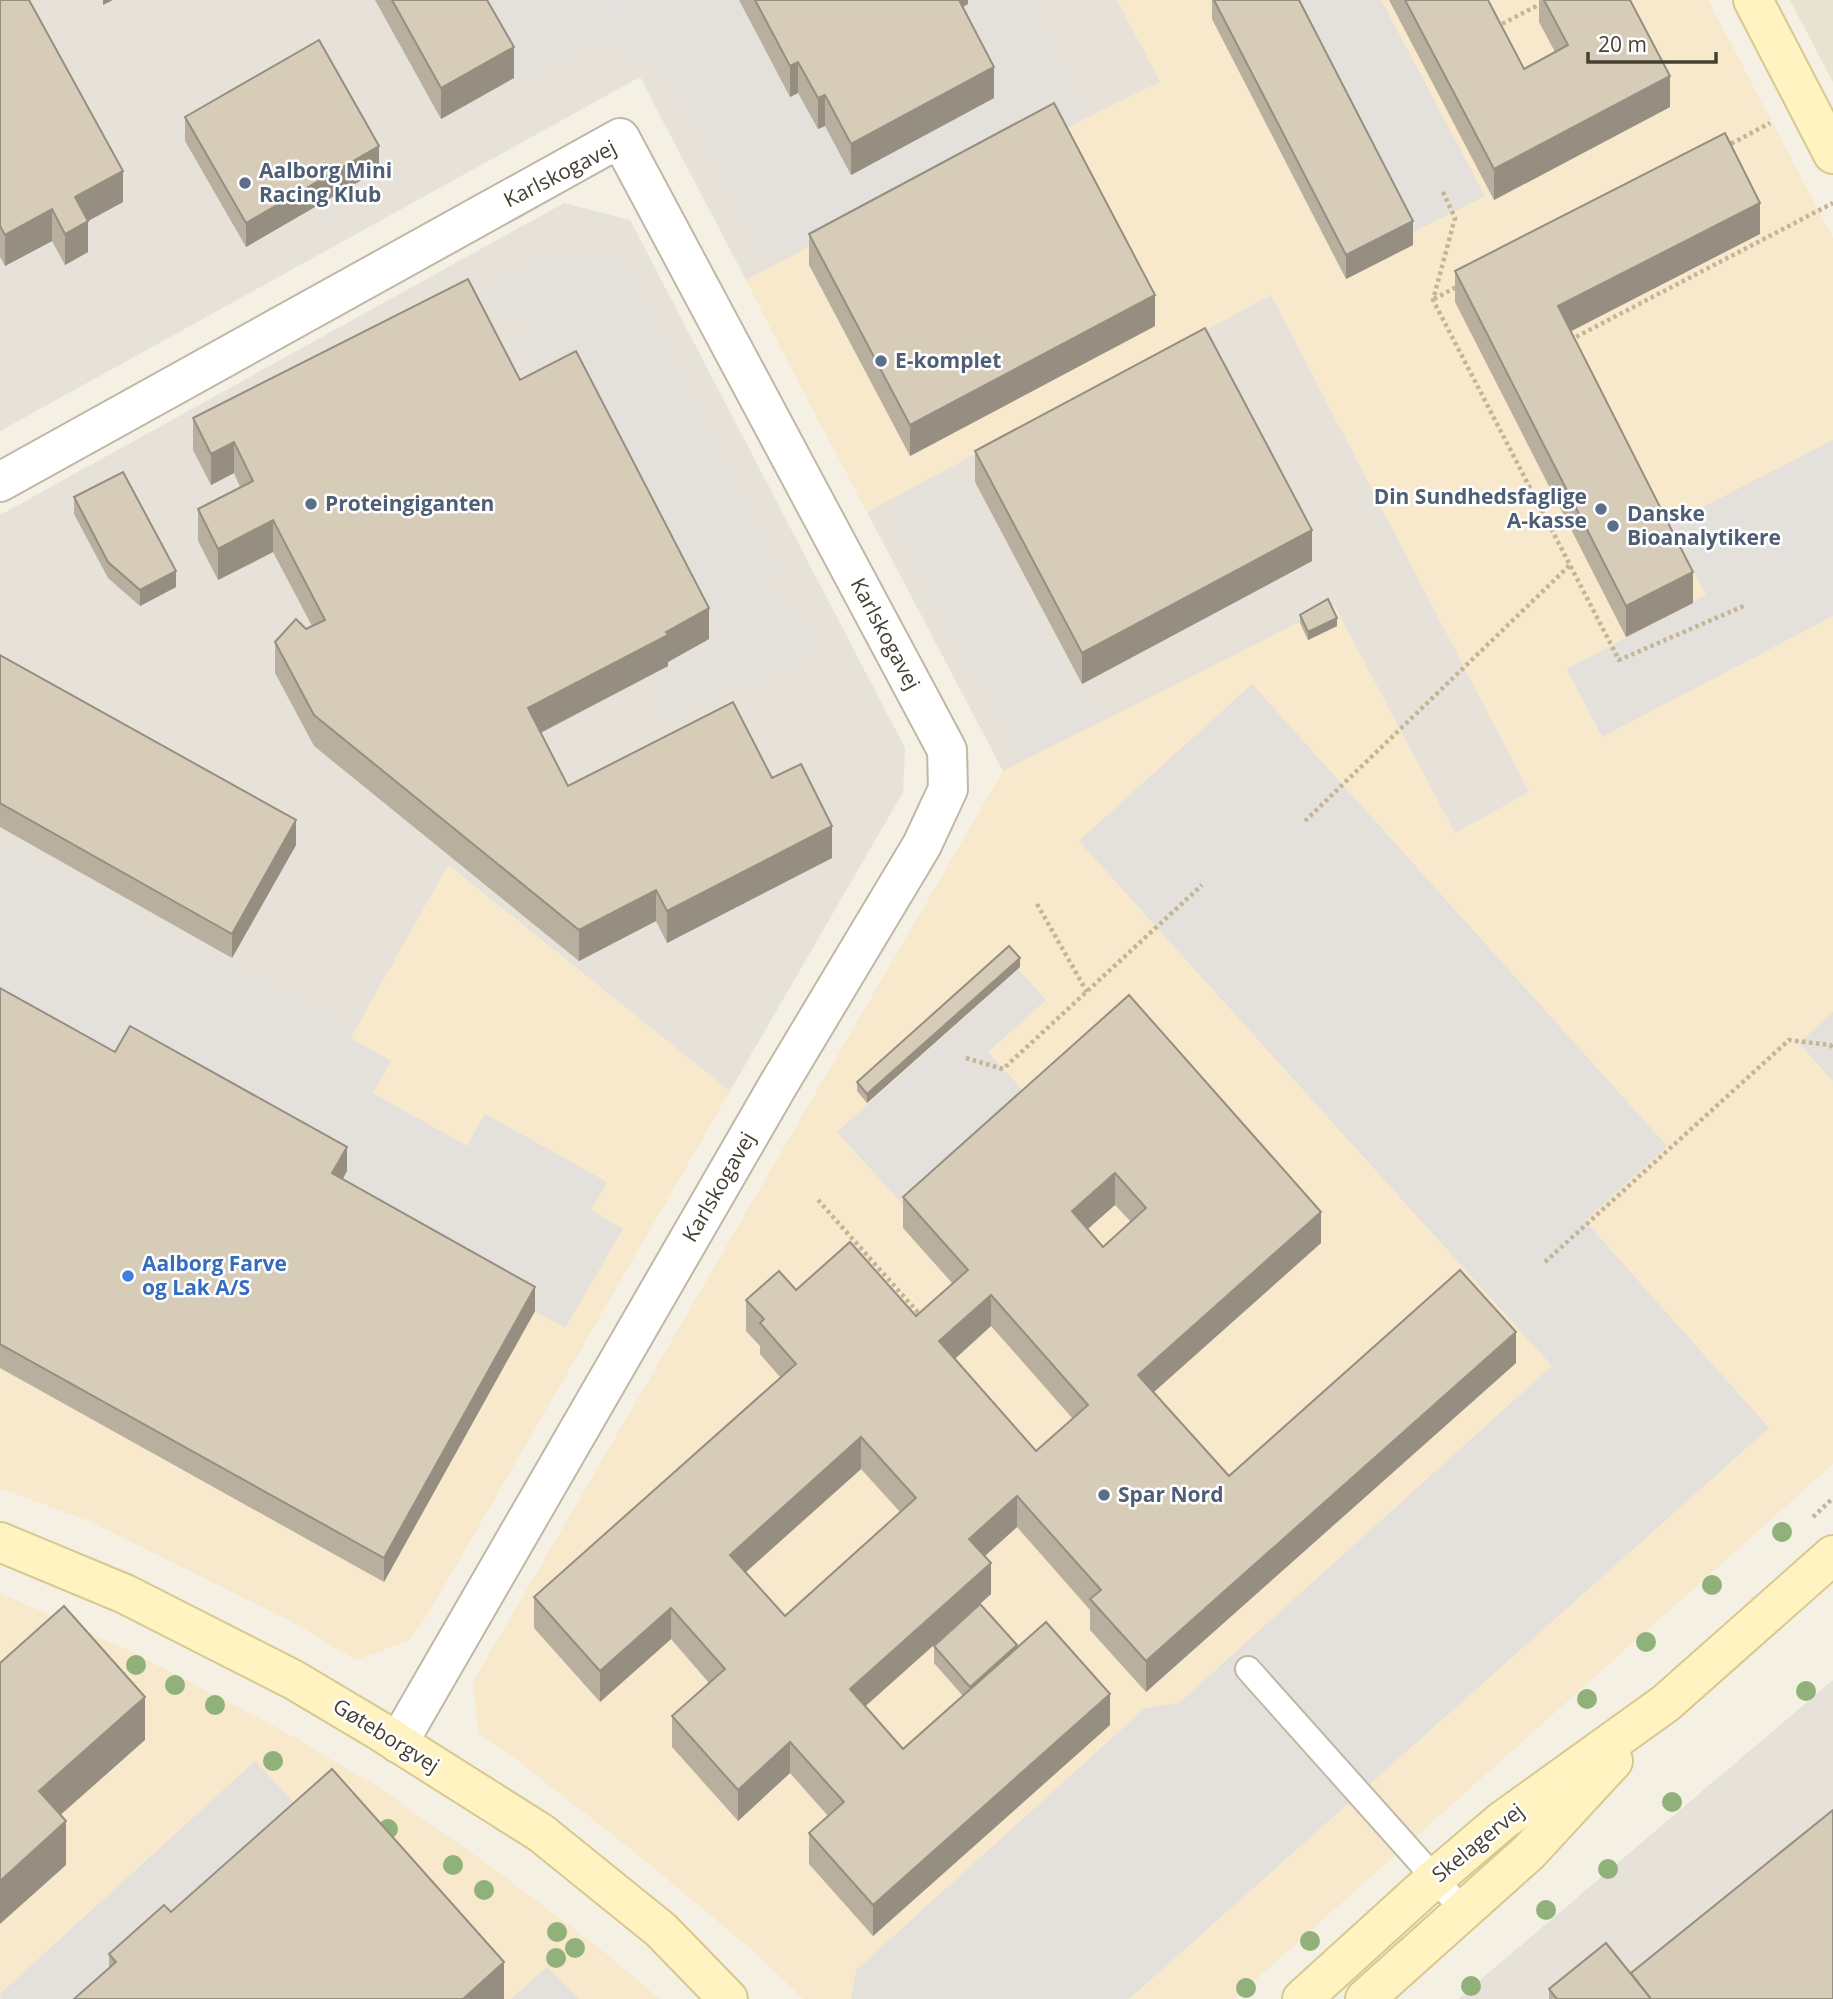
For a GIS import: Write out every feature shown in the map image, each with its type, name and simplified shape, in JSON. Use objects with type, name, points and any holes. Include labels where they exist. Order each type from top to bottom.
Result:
[{"type":"street","points":[[1753,0],[1831,144]]},
{"type":"street","name":"Karlskogavej","points":[[0,482],[621,138],[947,750],[948,789],[922,845],[777,1087],[398,1743]]},
{"type":"street","name":"Gøteborgvej","points":[[0,1542],[137,1600],[294,1680],[398,1743],[541,1833],[662,1930],[728,1999]]},
{"type":"street","name":"Skelagervej","points":[[1302,1999],[1502,1821],[1666,1703],[1833,1555]]},
{"type":"street","name":"Skelagervej","points":[[1365,1999],[1529,1853],[1666,1703]]},
{"type":"lane","points":[[1248,1670],[1464,1911]]},
{"type":"path","points":[[1492,18],[1496,27],[1548,0]]},
{"type":"path","points":[[1723,148],[1807,104]]},
{"type":"path","points":[[1443,192],[1455,218],[1433,300],[1619,660],[1746,605]]},
{"type":"path","points":[[1567,342],[1833,203]]},
{"type":"path","points":[[1433,300],[1469,281]]},
{"type":"path","points":[[1305,821],[1570,565]]},
{"type":"path","points":[[966,1058],[1003,1069],[1202,885]]},
{"type":"path","points":[[1037,904],[1087,992]]},
{"type":"path","points":[[1545,1262],[1789,1040],[1830,1045],[1833,1048]]},
{"type":"path","points":[[818,1200],[925,1321]]},
{"type":"shaded area","points":[[0,0],[1117,0],[1160,82],[1082,120],[876,230],[857,222],[746,280],[640,77],[0,431]]},
{"type":"shaded area","points":[[470,0],[597,0],[610,25],[514,78]]},
{"type":"shaded area","points":[[600,0],[739,0],[790,96],[798,93],[819,129],[950,14],[968,4],[966,0],[1018,0],[1082,120],[876,230],[853,221],[774,261],[662,50],[635,64]]},
{"type":"shaded area","points":[[1117,0],[1708,0],[1833,238],[1833,1464],[1234,1999],[803,1999],[757,1954],[637,1854],[508,1753],[478,1734],[473,1682],[1003,771],[1334,605],[1455,833],[1529,792],[1271,295],[867,512],[806,397],[746,280],[857,222],[876,230],[1159,82]]},
{"type":"shaded area","points":[[1292,0],[1381,0],[1485,196],[1413,232]]},
{"type":"shaded area","points":[[1790,0],[1833,0],[1833,82]]},
{"type":"shaded area","points":[[564,203],[630,220],[905,748],[903,792],[730,1091],[448,865],[350,1039],[0,843],[0,515]]},
{"type":"shaded area","points":[[552,258],[617,272],[772,569],[739,588],[746,601],[793,610],[811,643],[673,715],[653,675],[723,639],[583,378],[547,396],[519,343],[548,328],[551,318],[547,310],[530,304],[506,318],[492,290]]},
{"type":"shaded area","points":[[1271,295],[1529,792],[1455,833],[1334,605],[1003,771],[867,512]]},
{"type":"shaded area","points":[[1833,440],[1833,616],[1602,737],[1567,669],[1706,595],[1670,524]]},
{"type":"shaded area","points":[[965,481],[1091,723],[1027,757],[900,515]]},
{"type":"shaded area","points":[[1252,684],[1667,1146],[1585,1221],[1769,1428],[1129,1999],[851,1999],[856,1970],[1145,1708],[1179,1703],[1552,1366],[1079,841]]},
{"type":"shaded area","points":[[0,843],[391,1061],[373,1093],[467,1146],[485,1114],[607,1182],[591,1210],[623,1229],[565,1328],[0,1012]]},
{"type":"shaded area","points":[[0,845],[350,1038],[447,865],[730,1091],[428,1614],[410,1640],[356,1660],[289,1620],[89,1521],[0,1488]]},
{"type":"shaded area","points":[[1018,969],[1046,1000],[988,1052],[1027,1095],[904,1206],[837,1132]]},
{"type":"shaded area","points":[[1833,1012],[1833,1081],[1799,1043]]},
{"type":"shaded area","points":[[0,1593],[132,1652],[283,1731],[375,1785],[493,1868],[609,1956],[660,1999],[0,1999]]},
{"type":"shaded area","points":[[1833,1680],[1833,1999],[1458,1999],[1780,1725]]},
{"type":"shaded area","points":[[255,1761],[305,1815],[103,1999],[0,1999],[1,1993]]},
{"type":"shaded area","points":[[547,1967],[579,1999],[511,1999]]},
{"type":"building","points":[[0,0],[29,0],[123,171],[75,197],[88,221],[65,234],[52,209],[5,235],[0,226]]},
{"type":"building","points":[[392,0],[487,0],[514,47],[441,88]]},
{"type":"building","points":[[755,0],[959,0],[994,67],[851,144],[825,95],[818,98],[798,62],[790,66]]},
{"type":"building","points":[[1214,0],[1299,0],[1413,221],[1346,255]]},
{"type":"building","points":[[1405,0],[1488,0],[1524,69],[1568,45],[1544,0],[1630,0],[1670,76],[1494,169]]},
{"type":"building","points":[[319,40],[379,146],[246,223],[185,117]]},
{"type":"building","points":[[1054,103],[1155,295],[910,425],[809,234]]},
{"type":"building","points":[[1725,133],[1760,203],[1558,306],[1693,572],[1626,606],[1455,271]]},
{"type":"building","points":[[468,279],[520,380],[576,351],[709,608],[666,632],[668,635],[528,708],[568,786],[733,702],[772,778],[801,764],[832,826],[667,911],[656,890],[579,930],[314,715],[275,642],[296,619],[306,629],[325,620],[273,520],[218,549],[198,509],[253,481],[234,442],[211,454],[193,418]]},
{"type":"building","points":[[1205,328],[1312,530],[1082,653],[975,451]]},
{"type":"building","points":[[123,472],[176,571],[140,590],[108,562],[74,497]]},
{"type":"building","points":[[1328,599],[1337,618],[1308,632],[1300,615]]},
{"type":"building","points":[[0,655],[296,820],[232,934],[0,803]]},
{"type":"building","points":[[1009,946],[1020,958],[867,1094],[857,1082]]},
{"type":"building","points":[[0,988],[115,1052],[130,1026],[347,1147],[332,1173],[535,1287],[384,1558],[0,1344]]},
{"type":"building","points":[[1129,995],[1321,1212],[1138,1375],[1229,1476],[1460,1270],[1516,1332],[1146,1661],[1090,1599],[1101,1590],[1017,1496],[969,1539],[991,1563],[850,1689],[903,1749],[1046,1622],[1110,1694],[873,1905],[809,1833],[844,1802],[790,1742],[738,1790],[672,1716],[725,1669],[671,1608],[600,1671],[534,1597],[796,1364],[760,1323],[764,1319],[746,1300],[779,1271],[796,1290],[850,1242],[916,1316],[968,1270],[903,1197]],"holes":[[[1115,1173],[1146,1208],[1103,1247],[1072,1211]],[[991,1295],[1088,1405],[1036,1451],[939,1341]],[[861,1437],[916,1498],[785,1616],[730,1555]]]},
{"type":"building","points":[[980,1604],[1017,1645],[970,1687],[934,1646]]},
{"type":"building","points":[[64,1606],[145,1697],[39,1791],[66,1821],[0,1881],[0,1663]]},
{"type":"building","points":[[332,1769],[504,1962],[463,1999],[74,1999],[116,1962],[109,1954],[164,1905],[171,1912]]},
{"type":"building","points":[[1833,1810],[1833,1999],[1651,1999],[1631,1973]]},
{"type":"building","points":[[1606,1943],[1651,1999],[1557,1999],[1549,1989]]},
{"type":"place","name":"Aalborg Mini Racing Klub","points":[[245,183]]},
{"type":"place","name":"E-komplet","points":[[881,361]]},
{"type":"place","name":"Proteingiganten","points":[[311,504]]},
{"type":"place","name":"Din Sundhedsfaglige A-kasse","points":[[1601,509]]},
{"type":"place","name":"Danske Bioanalytikere","points":[[1613,526]]},
{"type":"place","name":"Aalborg Farve og Lak A/S","points":[[128,1276]]},
{"type":"place","name":"Spar Nord","points":[[1104,1495]]}]
